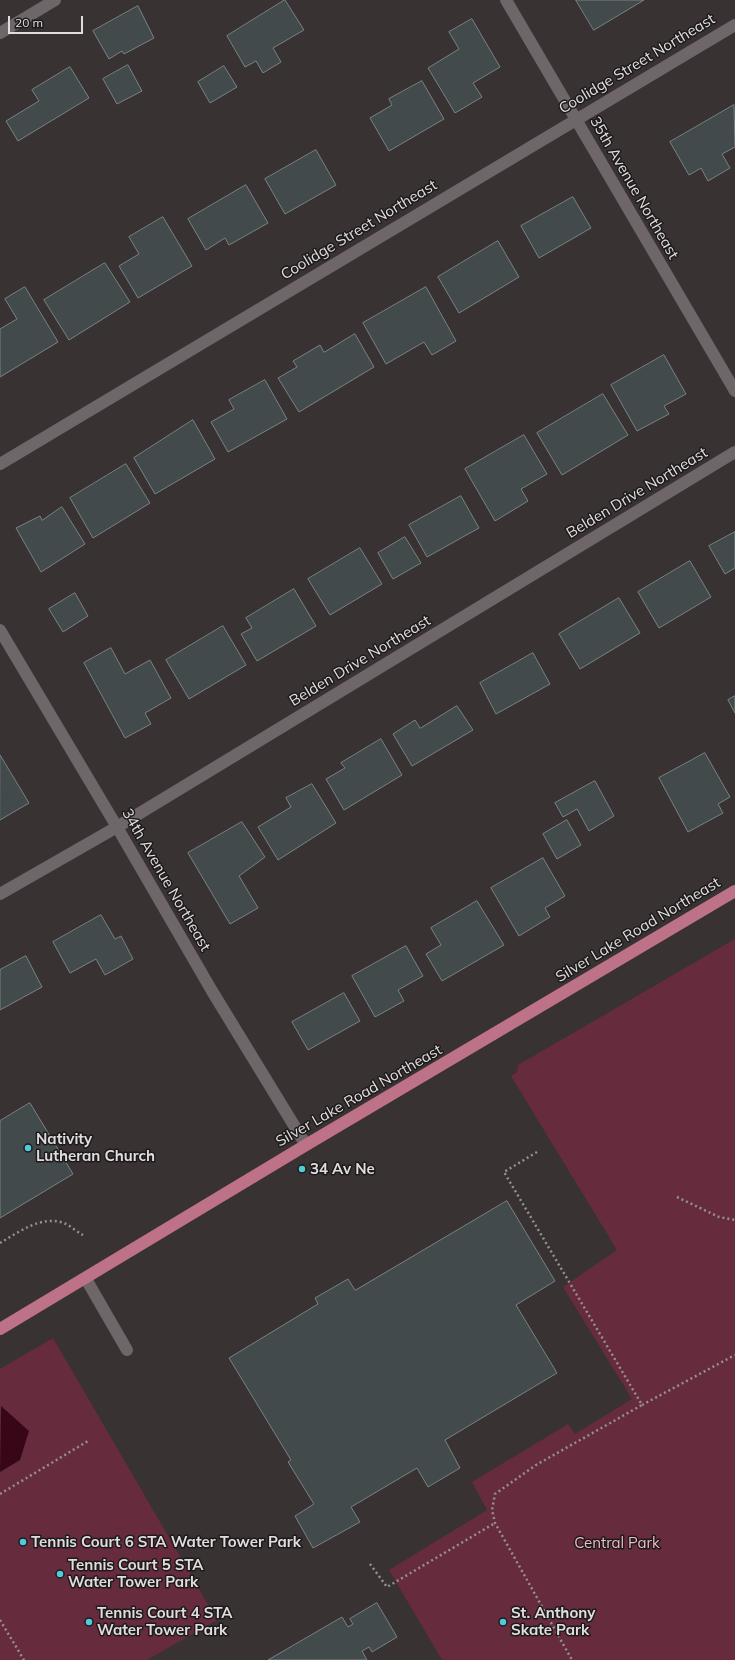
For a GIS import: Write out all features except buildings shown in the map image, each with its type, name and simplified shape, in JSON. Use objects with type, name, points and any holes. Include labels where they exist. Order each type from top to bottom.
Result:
[{"type":"main road","name":"Silver Lake Road Northeast","points":[[0,1329],[86,1279],[306,1145],[735,891]]},
{"type":"street","points":[[0,33],[55,0]]},
{"type":"street","name":"35th Avenue Northeast","points":[[506,0],[735,392]]},
{"type":"street","name":"Coolidge Street Northeast","points":[[0,464],[735,25]]},
{"type":"street","name":"Belden Drive Northeast","points":[[0,894],[117,827],[735,452]]},
{"type":"street","name":"34th Avenue Northeast","points":[[0,630],[212,991],[306,1145]]},
{"type":"street","points":[[86,1279],[127,1350]]},
{"type":"path","points":[[537,1152],[504,1172],[642,1405]]},
{"type":"path","points":[[677,1197],[719,1217],[735,1220]]},
{"type":"path","points":[[0,1243],[28,1226],[44,1221],[64,1223],[83,1235]]},
{"type":"path","points":[[572,1660],[496,1523],[492,1510],[495,1494],[536,1465],[642,1405],[735,1355]]},
{"type":"path","points":[[0,1494],[88,1441]]},
{"type":"path","points":[[370,1564],[387,1587],[496,1523]]},
{"type":"path","points":[[0,1620],[24,1660]]},
{"type":"green space","name":"Central Park","points":[[735,939],[735,1660],[442,1660],[389,1570],[487,1510],[472,1482],[568,1424],[575,1434],[632,1399],[563,1287],[617,1250],[511,1076],[517,1072],[518,1065]]},
{"type":"green space","points":[[53,1338],[217,1620],[147,1660],[0,1660],[0,1369]]},
{"type":"shaded area","points":[[1,1406],[29,1431],[20,1460],[0,1472]]},
{"type":"place","name":"Nativity Lutheran Church","points":[[28,1148]]},
{"type":"place","name":"34 Av Ne","points":[[302,1169]]},
{"type":"place","name":"Tennis Court 6 STA Water Tower Park","points":[[23,1542]]},
{"type":"place","name":"Tennis Court 5 STA Water Tower Park","points":[[60,1574]]},
{"type":"place","name":"Tennis Court 4 STA Water Tower Park","points":[[89,1622]]},
{"type":"place","name":"St. Anthony Skate Park","points":[[503,1622]]}]
